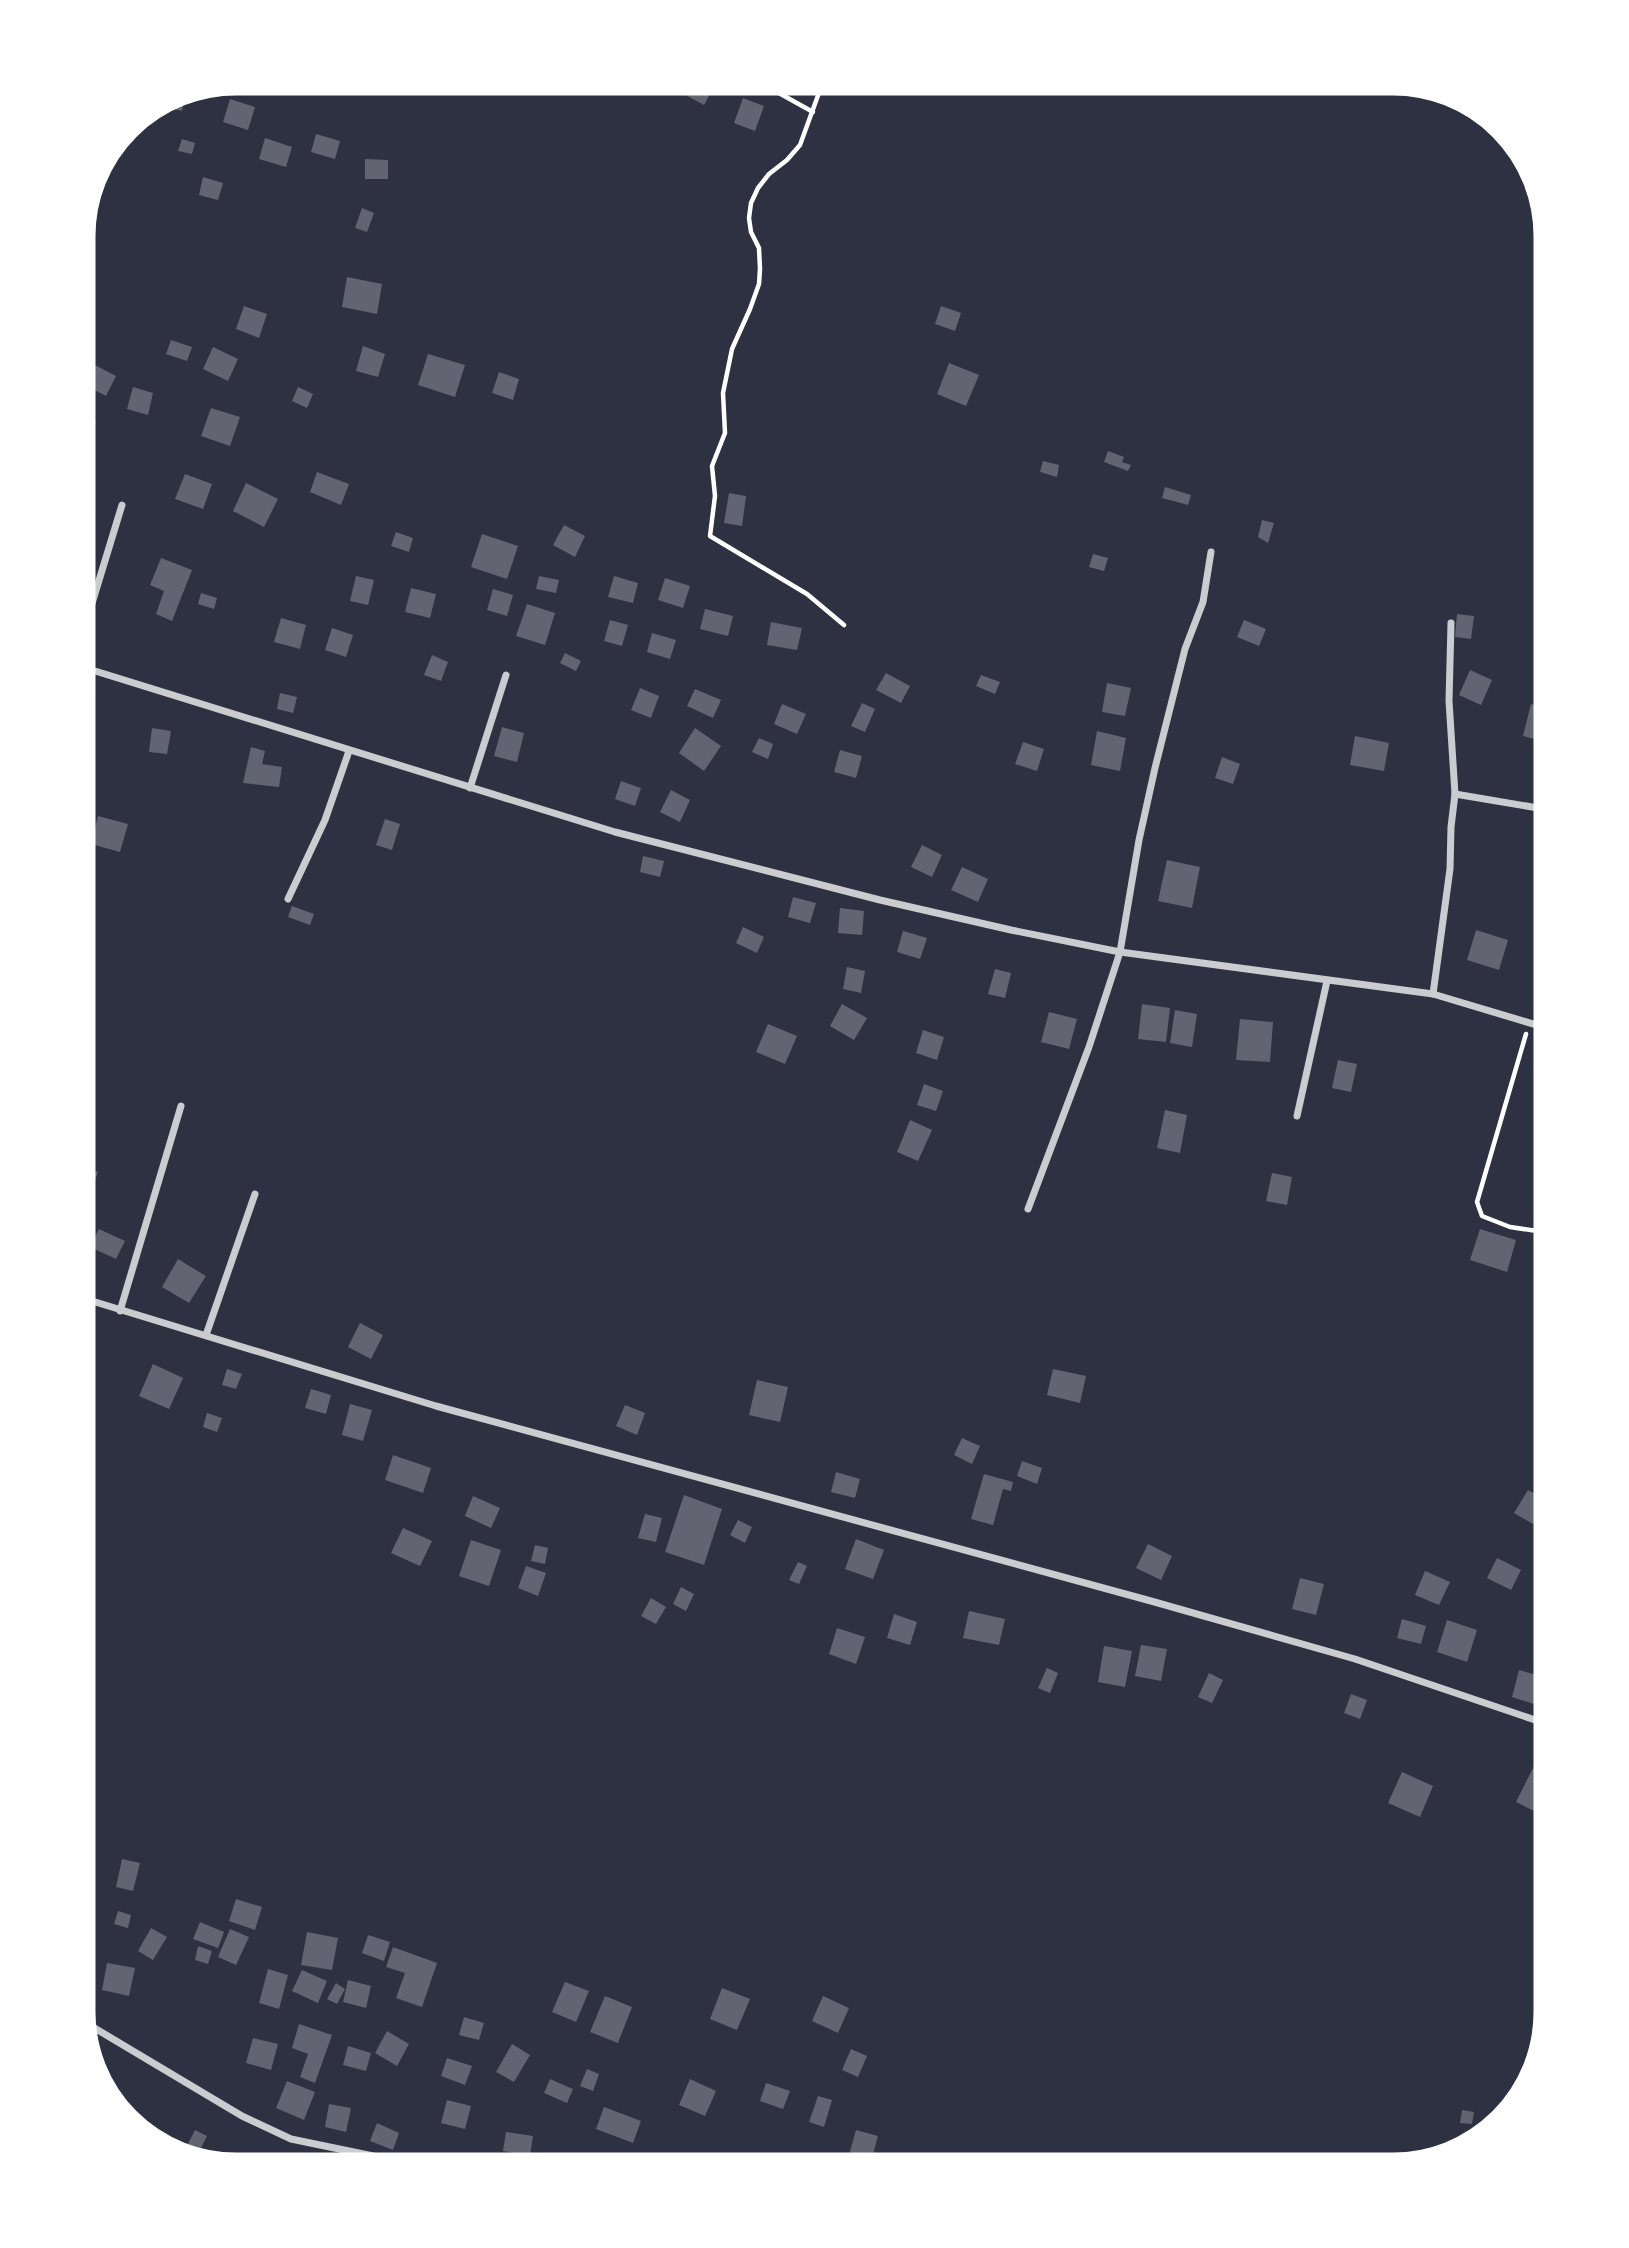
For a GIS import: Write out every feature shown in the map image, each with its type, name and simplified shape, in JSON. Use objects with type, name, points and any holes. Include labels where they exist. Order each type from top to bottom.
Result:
[{"type":"street","points":[[91,607],[122,505]]},
{"type":"street","points":[[1028,1209],[1085,1059],[1120,952],[1152,780],[1185,649],[1203,603],[1211,552]]},
{"type":"street","points":[[1433,994],[1451,869],[1451,827],[1455,794],[1449,701],[1451,623]]},
{"type":"street","points":[[91,670],[615,832],[893,903],[1120,952],[1433,994],[1538,1026]]},
{"type":"street","points":[[470,788],[506,675]]},
{"type":"street","points":[[288,899],[325,820],[349,751]]},
{"type":"street","points":[[1455,794],[1538,808]]},
{"type":"street","points":[[1297,1116],[1327,981]]},
{"type":"street","points":[[120,1311],[181,1106]]},
{"type":"street","points":[[206,1335],[255,1194]]},
{"type":"street","points":[[91,1301],[436,1406],[1138,1597],[1355,1659],[1538,1721]]},
{"type":"street","points":[[92,2026],[242,2116],[281,2135],[378,2157]]},
{"type":"path","points":[[774,91],[813,112]]},
{"type":"path","points":[[820,91],[800,145],[769,174],[751,203],[749,218],[751,232],[759,248],[760,276],[750,309],[732,349],[723,393],[725,433],[712,466],[715,496],[710,536],[807,594],[844,625]]},
{"type":"path","points":[[1528,1023],[1478,1202],[1482,1216],[1510,1227],[1538,1231]]},
{"type":"building","points":[[678,91],[712,91],[704,105]]},
{"type":"building","points":[[743,98],[764,106],[755,131],[734,123]]},
{"type":"building","points":[[230,99],[255,107],[248,130],[223,122]]},
{"type":"building","points":[[184,101],[182,111],[169,108]]},
{"type":"building","points":[[316,134],[340,141],[335,159],[311,152]]},
{"type":"building","points":[[265,138],[292,147],[286,167],[259,159]]},
{"type":"building","points":[[182,139],[195,143],[192,154],[178,151]]},
{"type":"building","points":[[365,159],[388,160],[388,179],[365,179]]},
{"type":"building","points":[[203,177],[223,183],[218,200],[199,195]]},
{"type":"building","points":[[362,208],[374,213],[367,232],[355,228]]},
{"type":"building","points":[[347,277],[382,284],[377,314],[342,307]]},
{"type":"building","points":[[244,306],[267,314],[259,338],[236,329]]},
{"type":"building","points":[[941,306],[961,313],[955,331],[935,324]]},
{"type":"building","points":[[171,340],[192,347],[187,361],[166,354]]},
{"type":"building","points":[[363,346],[385,354],[378,377],[356,371]]},
{"type":"building","points":[[213,347],[238,359],[228,381],[203,369]]},
{"type":"building","points":[[428,354],[465,365],[455,397],[418,385]]},
{"type":"building","points":[[91,363],[116,376],[106,396],[91,388]]},
{"type":"building","points":[[949,363],[979,375],[966,406],[937,394]]},
{"type":"building","points":[[499,372],[519,379],[513,400],[492,393]]},
{"type":"building","points":[[133,387],[153,393],[148,415],[127,409]]},
{"type":"building","points":[[298,387],[313,394],[307,408],[292,401]]},
{"type":"building","points":[[211,408],[240,417],[230,446],[201,436]]},
{"type":"building","points":[[91,421],[96,422],[91,442]]},
{"type":"building","points":[[1108,451],[1124,457],[1122,462],[1131,465],[1128,471],[1104,462]]},
{"type":"building","points":[[1043,461],[1059,465],[1057,477],[1040,472]]},
{"type":"building","points":[[317,472],[349,484],[341,505],[310,492]]},
{"type":"building","points":[[185,474],[212,484],[203,509],[175,499]]},
{"type":"building","points":[[246,483],[278,499],[264,527],[233,511]]},
{"type":"building","points":[[1165,487],[1191,495],[1188,505],[1162,498]]},
{"type":"building","points":[[729,493],[746,496],[742,526],[724,523]]},
{"type":"building","points":[[1262,520],[1274,523],[1268,543],[1258,537]]},
{"type":"building","points":[[564,525],[585,536],[575,557],[553,545]]},
{"type":"building","points":[[396,532],[413,538],[409,552],[391,546]]},
{"type":"building","points":[[482,534],[518,546],[507,579],[471,567]]},
{"type":"building","points":[[1093,554],[1108,558],[1104,571],[1089,567]]},
{"type":"building","points":[[161,558],[192,570],[172,621],[156,614],[164,591],[150,585]]},
{"type":"building","points":[[356,576],[374,580],[368,605],[350,601]]},
{"type":"building","points":[[539,576],[559,580],[556,593],[536,589]]},
{"type":"building","points":[[614,576],[638,583],[633,603],[608,597]]},
{"type":"building","points":[[665,578],[690,586],[683,608],[658,600]]},
{"type":"building","points":[[411,588],[436,594],[430,618],[405,612]]},
{"type":"building","points":[[493,589],[513,595],[507,616],[487,610]]},
{"type":"building","points":[[201,593],[217,598],[214,609],[198,604]]},
{"type":"building","points":[[527,604],[555,613],[545,645],[516,636]]},
{"type":"building","points":[[705,609],[733,616],[728,636],[700,629]]},
{"type":"building","points":[[1457,614],[1474,616],[1471,639],[1455,637]]},
{"type":"building","points":[[281,618],[306,625],[300,649],[274,642]]},
{"type":"building","points":[[610,620],[628,625],[622,646],[604,641]]},
{"type":"building","points":[[1244,620],[1266,629],[1259,646],[1237,637]]},
{"type":"building","points":[[771,622],[802,628],[797,650],[767,645]]},
{"type":"building","points":[[332,628],[353,635],[346,657],[325,650]]},
{"type":"building","points":[[652,633],[676,640],[670,659],[647,652]]},
{"type":"building","points":[[565,653],[581,661],[576,671],[560,663]]},
{"type":"building","points":[[432,655],[448,662],[441,681],[424,675]]},
{"type":"building","points":[[1470,670],[1492,680],[1481,705],[1459,695]]},
{"type":"building","points":[[886,673],[910,686],[901,703],[876,690]]},
{"type":"building","points":[[981,675],[1000,682],[995,694],[976,686]]},
{"type":"building","points":[[1107,683],[1131,688],[1125,716],[1102,712]]},
{"type":"building","points":[[640,688],[659,696],[651,718],[631,710]]},
{"type":"building","points":[[695,689],[721,700],[713,718],[687,706]]},
{"type":"building","points":[[280,693],[297,697],[293,713],[277,709]]},
{"type":"building","points":[[862,703],[875,709],[865,732],[851,726]]},
{"type":"building","points":[[782,704],[806,714],[797,734],[774,724]]},
{"type":"building","points":[[1531,704],[1538,705],[1538,740],[1523,736]]},
{"type":"building","points":[[502,727],[524,733],[517,762],[494,756]]},
{"type":"building","points":[[152,728],[171,731],[167,754],[149,752]]},
{"type":"building","points":[[695,728],[721,746],[704,771],[679,753]]},
{"type":"building","points":[[1097,731],[1126,738],[1120,771],[1091,765]]},
{"type":"building","points":[[1355,736],[1389,743],[1384,771],[1350,765]]},
{"type":"building","points":[[759,738],[773,744],[768,759],[752,752]]},
{"type":"building","points":[[1023,742],[1044,749],[1037,771],[1015,764]]},
{"type":"building","points":[[251,747],[265,751],[262,764],[282,767],[279,787],[243,783]]},
{"type":"building","points":[[840,750],[862,756],[856,778],[834,772]]},
{"type":"building","points":[[1222,757],[1240,764],[1233,784],[1215,778]]},
{"type":"building","points":[[621,781],[641,788],[635,806],[615,799]]},
{"type":"building","points":[[671,790],[690,800],[680,822],[660,812]]},
{"type":"building","points":[[98,816],[128,824],[120,852],[91,844]]},
{"type":"building","points":[[385,819],[400,824],[392,850],[376,845]]},
{"type":"building","points":[[922,845],[942,855],[932,877],[911,867]]},
{"type":"building","points":[[643,856],[664,861],[660,877],[640,872]]},
{"type":"building","points":[[1167,860],[1200,867],[1192,908],[1158,901]]},
{"type":"building","points":[[962,867],[988,879],[978,902],[951,890]]},
{"type":"building","points":[[793,897],[816,903],[810,923],[788,917]]},
{"type":"building","points":[[292,906],[314,914],[310,925],[288,917]]},
{"type":"building","points":[[840,908],[864,911],[862,935],[838,933]]},
{"type":"building","points":[[743,927],[764,937],[757,953],[736,943]]},
{"type":"building","points":[[1476,930],[1508,940],[1499,970],[1467,960]]},
{"type":"building","points":[[903,931],[927,938],[920,959],[897,952]]},
{"type":"building","points":[[847,967],[865,971],[861,993],[843,989]]},
{"type":"building","points":[[995,969],[1011,973],[1005,998],[988,994]]},
{"type":"building","points":[[842,1004],[867,1018],[854,1040],[830,1026]]},
{"type":"building","points":[[1142,1004],[1170,1008],[1166,1042],[1138,1039]]},
{"type":"building","points":[[1175,1010],[1197,1014],[1192,1047],[1170,1043]]},
{"type":"building","points":[[1049,1012],[1077,1019],[1069,1049],[1041,1042]]},
{"type":"building","points":[[1240,1019],[1273,1022],[1270,1062],[1236,1060]]},
{"type":"building","points":[[768,1024],[797,1036],[785,1064],[756,1052]]},
{"type":"building","points":[[923,1030],[944,1037],[937,1060],[916,1053]]},
{"type":"building","points":[[1338,1060],[1357,1064],[1351,1092],[1332,1088]]},
{"type":"building","points":[[924,1084],[943,1091],[936,1111],[917,1105]]},
{"type":"building","points":[[1165,1110],[1187,1115],[1180,1153],[1157,1148]]},
{"type":"building","points":[[910,1120],[932,1130],[918,1161],[897,1152]]},
{"type":"building","points":[[91,1170],[98,1172],[91,1192]]},
{"type":"building","points":[[1272,1173],[1292,1177],[1287,1205],[1266,1201]]},
{"type":"building","points":[[99,1229],[125,1241],[116,1259],[91,1247]]},
{"type":"building","points":[[1480,1229],[1516,1240],[1507,1272],[1470,1260]]},
{"type":"building","points":[[178,1259],[206,1276],[189,1303],[162,1287]]},
{"type":"building","points":[[360,1323],[383,1335],[371,1359],[348,1347]]},
{"type":"building","points":[[153,1364],[183,1378],[169,1409],[139,1396]]},
{"type":"building","points":[[227,1369],[242,1374],[236,1389],[222,1385]]},
{"type":"building","points":[[1053,1369],[1086,1376],[1080,1403],[1047,1395]]},
{"type":"building","points":[[757,1380],[788,1387],[780,1422],[749,1415]]},
{"type":"building","points":[[311,1389],[331,1395],[326,1414],[305,1408]]},
{"type":"building","points":[[350,1404],[372,1410],[363,1441],[342,1435]]},
{"type":"building","points":[[625,1405],[645,1413],[637,1435],[616,1426]]},
{"type":"building","points":[[207,1413],[222,1418],[217,1432],[203,1427]]},
{"type":"building","points":[[962,1438],[980,1446],[972,1464],[954,1455]]},
{"type":"building","points":[[393,1455],[431,1468],[423,1493],[385,1480]]},
{"type":"building","points":[[1022,1461],[1042,1468],[1037,1484],[1017,1476]]},
{"type":"building","points":[[836,1472],[860,1479],[855,1498],[831,1492]]},
{"type":"building","points":[[984,1474],[1013,1482],[1011,1491],[1003,1489],[993,1525],[971,1519]]},
{"type":"building","points":[[1528,1490],[1538,1495],[1538,1515],[1533,1524],[1514,1513]]},
{"type":"building","points":[[684,1495],[722,1509],[704,1565],[665,1552]]},
{"type":"building","points":[[473,1496],[500,1508],[491,1528],[465,1516]]},
{"type":"building","points":[[645,1514],[662,1518],[656,1542],[638,1538]]},
{"type":"building","points":[[738,1520],[752,1527],[745,1543],[730,1535]]},
{"type":"building","points":[[403,1528],[432,1541],[420,1566],[391,1553]]},
{"type":"building","points":[[856,1539],[884,1550],[873,1579],[845,1569]]},
{"type":"building","points":[[471,1540],[501,1550],[489,1586],[459,1576]]},
{"type":"building","points":[[1148,1544],[1172,1556],[1161,1580],[1136,1568]]},
{"type":"building","points":[[535,1545],[548,1548],[545,1564],[531,1561]]},
{"type":"building","points":[[1497,1558],[1521,1570],[1511,1590],[1487,1578]]},
{"type":"building","points":[[798,1562],[807,1566],[799,1584],[789,1580]]},
{"type":"building","points":[[526,1566],[546,1573],[538,1596],[518,1588]]},
{"type":"building","points":[[1425,1571],[1450,1582],[1439,1605],[1415,1595]]},
{"type":"building","points":[[1300,1578],[1324,1584],[1316,1615],[1292,1609]]},
{"type":"building","points":[[681,1587],[694,1594],[686,1611],[673,1604]]},
{"type":"building","points":[[651,1598],[666,1607],[656,1624],[641,1616]]},
{"type":"building","points":[[969,1611],[1005,1619],[999,1645],[963,1638]]},
{"type":"building","points":[[894,1614],[917,1622],[910,1645],[887,1638]]},
{"type":"building","points":[[1402,1619],[1426,1626],[1421,1644],[1397,1638]]},
{"type":"building","points":[[1447,1620],[1477,1630],[1467,1662],[1437,1652]]},
{"type":"building","points":[[837,1628],[865,1637],[856,1664],[829,1654]]},
{"type":"building","points":[[1141,1645],[1167,1649],[1161,1681],[1135,1676]]},
{"type":"building","points":[[1104,1646],[1132,1651],[1125,1687],[1098,1682]]},
{"type":"building","points":[[1047,1668],[1058,1673],[1050,1693],[1038,1688]]},
{"type":"building","points":[[1519,1670],[1538,1675],[1537,1705],[1512,1697]]},
{"type":"building","points":[[1209,1673],[1223,1680],[1212,1703],[1198,1697]]},
{"type":"building","points":[[1351,1694],[1367,1700],[1360,1719],[1344,1713]]},
{"type":"building","points":[[1538,1758],[1538,1813],[1516,1802]]},
{"type":"building","points":[[1402,1772],[1433,1786],[1420,1817],[1388,1803]]},
{"type":"building","points":[[122,1859],[140,1863],[133,1891],[116,1887]]},
{"type":"building","points":[[236,1899],[262,1907],[255,1930],[229,1921]]},
{"type":"building","points":[[118,1911],[131,1915],[128,1928],[114,1924]]},
{"type":"building","points":[[200,1922],[224,1932],[218,1948],[193,1939]]},
{"type":"building","points":[[151,1928],[167,1937],[153,1960],[138,1951]]},
{"type":"building","points":[[230,1929],[249,1937],[236,1965],[218,1957]]},
{"type":"building","points":[[307,1932],[338,1938],[332,1970],[301,1965]]},
{"type":"building","points":[[368,1935],[390,1942],[384,1961],[362,1953]]},
{"type":"building","points":[[198,1946],[212,1951],[208,1964],[195,1960]]},
{"type":"building","points":[[393,1947],[437,1963],[422,2007],[396,1998],[405,1973],[386,1967]]},
{"type":"building","points":[[107,1963],[135,1968],[129,1996],[102,1990]]},
{"type":"building","points":[[268,1969],[288,1975],[279,2009],[259,2003]]},
{"type":"building","points":[[302,1970],[327,1981],[318,2003],[292,1991]]},
{"type":"building","points":[[348,1980],[371,1986],[366,2008],[343,2002]]},
{"type":"building","points":[[565,1982],[589,1991],[576,2022],[552,2012]]},
{"type":"building","points":[[336,1983],[345,1989],[337,2004],[327,1999]]},
{"type":"building","points":[[722,1988],[750,1999],[737,2030],[710,2019]]},
{"type":"building","points":[[605,1996],[632,2007],[618,2043],[590,2032]]},
{"type":"building","points":[[823,1996],[849,2008],[838,2033],[812,2021]]},
{"type":"building","points":[[464,2017],[484,2023],[479,2040],[459,2035]]},
{"type":"building","points":[[299,2024],[332,2035],[315,2083],[300,2077],[308,2054],[292,2048]]},
{"type":"building","points":[[387,2031],[409,2044],[397,2066],[375,2053]]},
{"type":"building","points":[[253,2038],[278,2044],[271,2070],[246,2063]]},
{"type":"building","points":[[512,2044],[530,2055],[514,2082],[496,2072]]},
{"type":"building","points":[[348,2046],[371,2053],[366,2071],[343,2065]]},
{"type":"building","points":[[851,2049],[867,2056],[858,2077],[842,2070]]},
{"type":"building","points":[[447,2058],[472,2066],[465,2085],[441,2076]]},
{"type":"building","points":[[587,2069],[599,2074],[593,2091],[580,2086]]},
{"type":"building","points":[[550,2079],[573,2089],[567,2103],[544,2093]]},
{"type":"building","points":[[690,2079],[716,2091],[705,2116],[679,2105]]},
{"type":"building","points":[[287,2081],[315,2092],[304,2120],[276,2108]]},
{"type":"building","points":[[766,2083],[790,2091],[783,2109],[760,2101]]},
{"type":"building","points":[[818,2096],[832,2100],[824,2127],[809,2122]]},
{"type":"building","points":[[447,2100],[471,2106],[465,2129],[441,2123]]},
{"type":"building","points":[[329,2104],[351,2108],[346,2132],[325,2127]]},
{"type":"building","points":[[604,2107],[641,2121],[633,2143],[596,2129]]},
{"type":"building","points":[[1462,2110],[1474,2112],[1472,2124],[1460,2123]]},
{"type":"building","points":[[377,2123],[399,2133],[393,2150],[370,2141]]},
{"type":"building","points":[[195,2130],[207,2136],[200,2150],[188,2144]]},
{"type":"building","points":[[856,2130],[878,2136],[872,2157],[848,2157]]},
{"type":"building","points":[[506,2132],[533,2136],[530,2156],[503,2151]]}]
